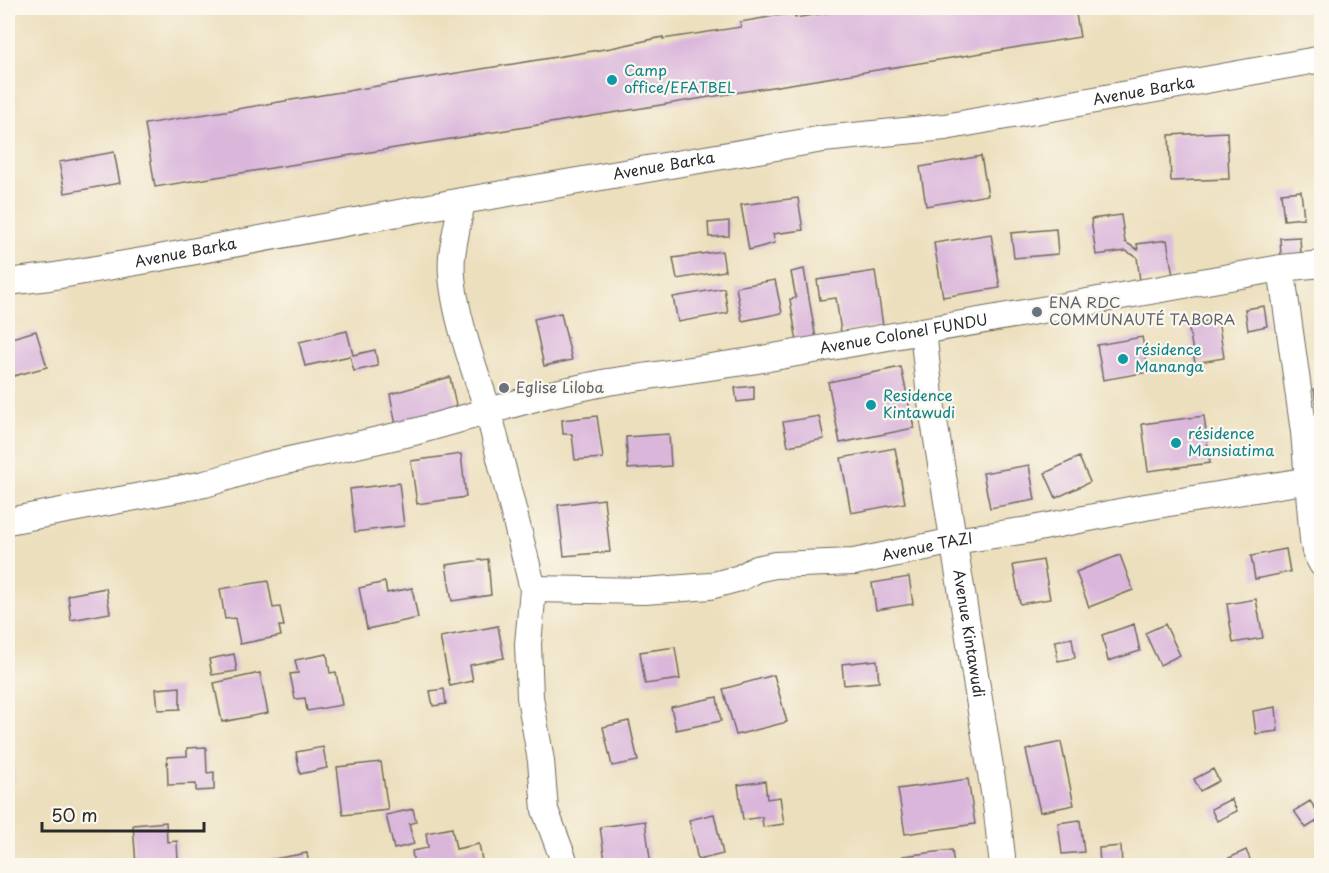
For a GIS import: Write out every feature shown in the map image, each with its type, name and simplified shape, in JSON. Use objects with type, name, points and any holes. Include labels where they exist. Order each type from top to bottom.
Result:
[{"type":"street","name":"Avenue Barka","points":[[8,282],[148,260],[462,201],[823,139],[945,127],[1322,58]]},
{"type":"street","points":[[462,201],[452,257],[452,288],[488,410],[533,590],[528,644],[530,697],[541,761],[545,810],[566,866]]},
{"type":"street","name":"Avenue Colonel FUNDU","points":[[8,521],[205,484],[263,466],[414,432],[546,395],[608,382],[923,332],[1281,268],[1322,264]]},
{"type":"street","points":[[1281,268],[1315,479],[1313,540],[1315,551],[1322,564]]},
{"type":"street","name":"Avenue Kintawudi","points":[[923,332],[930,396],[996,804],[1003,866]]},
{"type":"street","name":"Avenue TAZI","points":[[533,590],[645,591],[711,586],[740,578],[756,569],[775,565],[854,562],[954,541],[1315,479]]},
{"type":"building","name":"Camp office/EFATBEL","points":[[858,8],[1075,8],[1080,37],[155,187],[145,124],[611,48],[663,37],[663,39],[741,27],[740,22],[794,13],[795,18]]},
{"type":"building","points":[[1227,132],[1229,179],[1171,181],[1169,135]]},
{"type":"building","points":[[114,152],[120,183],[65,193],[59,162]]},
{"type":"building","points":[[981,156],[988,195],[926,206],[920,167]]},
{"type":"building","points":[[1301,191],[1304,218],[1284,220],[1281,193]]},
{"type":"building","points":[[798,198],[803,230],[773,234],[775,243],[749,250],[741,205]]},
{"type":"building","points":[[1121,215],[1125,242],[1138,250],[1137,244],[1167,240],[1173,276],[1140,281],[1137,257],[1126,251],[1096,255],[1091,219]]},
{"type":"building","points":[[729,221],[729,236],[709,237],[708,223]]},
{"type":"building","points":[[1056,229],[1058,254],[1014,258],[1011,233]]},
{"type":"building","points":[[991,234],[1000,288],[943,297],[934,243]]},
{"type":"building","points":[[1300,237],[1301,256],[1281,257],[1280,238]]},
{"type":"building","points":[[722,251],[725,271],[677,279],[673,258]]},
{"type":"building","points":[[804,269],[816,339],[797,342],[790,299],[796,298],[791,272]]},
{"type":"building","points":[[875,271],[883,326],[841,332],[836,298],[820,300],[817,280]]},
{"type":"building","points":[[775,280],[782,313],[742,321],[736,287]]},
{"type":"building","points":[[724,288],[728,313],[678,322],[673,297]]},
{"type":"building","points":[[1264,306],[1267,326],[1248,330],[1245,309]]},
{"type":"building","points":[[561,313],[572,360],[544,366],[534,319]]},
{"type":"building","points":[[1218,319],[1224,358],[1195,363],[1188,324]]},
{"type":"building","points":[[36,331],[47,367],[10,377],[8,339]]},
{"type":"building","points":[[347,331],[353,355],[375,350],[378,366],[354,371],[350,356],[305,366],[299,342]]},
{"type":"building","name":"résidence Mananga","points":[[1142,337],[1149,372],[1103,380],[1097,345]]},
{"type":"building","name":"Residence Kintawudi","points":[[901,367],[914,428],[840,443],[828,382]]},
{"type":"building","points":[[450,377],[458,415],[397,431],[390,394]]},
{"type":"building","points":[[754,386],[754,400],[737,402],[735,388]]},
{"type":"building","points":[[1322,387],[1322,429],[1320,429],[1314,389]]},
{"type":"building","points":[[597,416],[603,458],[575,460],[572,434],[563,434],[562,420]]},
{"type":"building","points":[[819,416],[824,439],[788,446],[783,422]]},
{"type":"building","name":"résidence Mansiatima","points":[[1204,416],[1210,463],[1148,471],[1142,424]]},
{"type":"building","points":[[669,434],[671,466],[628,469],[626,437]]},
{"type":"building","points":[[895,448],[905,503],[851,513],[841,458]]},
{"type":"building","points":[[461,454],[466,497],[417,504],[411,461]]},
{"type":"building","points":[[1079,457],[1090,482],[1056,498],[1045,473]]},
{"type":"building","points":[[1029,465],[1035,500],[990,508],[983,473]]},
{"type":"building","points":[[399,483],[404,526],[355,532],[350,489]]},
{"type":"building","points":[[604,499],[610,552],[564,556],[558,505]]},
{"type":"building","points":[[1286,549],[1290,572],[1255,579],[1251,556]]},
{"type":"building","points":[[1120,555],[1133,590],[1089,607],[1076,572]]},
{"type":"building","points":[[488,559],[491,595],[452,601],[446,565]]},
{"type":"building","points":[[1043,560],[1050,599],[1020,604],[1013,565]]},
{"type":"building","points":[[909,577],[913,604],[876,610],[872,583]]},
{"type":"building","points":[[268,581],[273,608],[280,607],[284,626],[279,626],[281,636],[240,644],[235,618],[225,619],[220,589]]},
{"type":"building","points":[[385,582],[387,593],[412,588],[418,618],[367,629],[359,588]]},
{"type":"building","points":[[106,588],[110,613],[71,620],[68,595]]},
{"type":"building","points":[[1256,599],[1263,638],[1233,643],[1227,604]]},
{"type":"building","points":[[1134,624],[1140,651],[1108,661],[1102,635]]},
{"type":"building","points":[[1165,624],[1180,655],[1160,665],[1145,633]]},
{"type":"building","points":[[498,626],[504,658],[470,665],[473,681],[450,686],[440,637]]},
{"type":"building","points":[[1072,638],[1075,658],[1058,661],[1055,641]]},
{"type":"building","points":[[675,647],[680,679],[645,684],[640,652]]},
{"type":"building","points":[[234,654],[237,671],[212,675],[209,659]]},
{"type":"building","points":[[327,654],[330,673],[336,672],[342,705],[307,711],[305,698],[295,699],[290,674],[298,673],[295,660]]},
{"type":"building","points":[[877,660],[879,682],[844,685],[842,664]]},
{"type":"building","points":[[260,673],[268,713],[222,722],[214,683]]},
{"type":"building","points":[[774,675],[787,722],[736,735],[723,689]]},
{"type":"building","points":[[180,687],[180,709],[158,710],[156,689]]},
{"type":"building","points":[[444,689],[446,704],[433,706],[430,691]]},
{"type":"building","points":[[717,697],[721,721],[676,730],[671,707]]},
{"type":"building","points":[[1276,707],[1278,731],[1256,734],[1253,711]]},
{"type":"building","points":[[629,721],[638,761],[612,766],[603,727]]},
{"type":"building","points":[[8,742],[15,781],[8,782]]},
{"type":"building","points":[[1061,742],[1074,805],[1040,812],[1026,750]]},
{"type":"building","points":[[206,747],[207,773],[214,772],[214,790],[196,791],[196,784],[168,785],[167,757],[187,756],[187,748]]},
{"type":"building","points":[[323,747],[327,768],[300,774],[296,752]]},
{"type":"building","points":[[381,762],[388,810],[343,815],[337,767]]},
{"type":"building","points":[[1213,769],[1219,781],[1200,791],[1194,779]]},
{"type":"building","points":[[968,779],[975,824],[905,834],[898,789]]},
{"type":"building","points":[[765,781],[767,799],[780,797],[784,824],[763,827],[762,817],[743,820],[738,785]]},
{"type":"building","points":[[1231,799],[1237,811],[1217,821],[1211,809]]},
{"type":"building","points":[[1310,801],[1322,818],[1306,828],[1294,811]]},
{"type":"building","points":[[413,809],[416,822],[409,824],[414,844],[394,849],[386,815]]},
{"type":"building","points":[[714,814],[723,854],[698,860],[689,820]]},
{"type":"building","points":[[1080,820],[1084,852],[1062,854],[1058,823]]},
{"type":"building","points":[[645,821],[651,866],[618,866],[617,859],[605,861],[600,827]]},
{"type":"building","points":[[166,822],[167,842],[177,841],[178,861],[136,865],[133,825]]},
{"type":"building","points":[[452,828],[456,849],[479,844],[483,866],[414,866],[412,851],[428,848],[426,833]]},
{"type":"building","points":[[1121,846],[1122,866],[1100,866],[1099,848]]},
{"type":"building","points":[[952,850],[954,866],[904,866],[903,856]]},
{"type":"building","points":[[1246,850],[1253,866],[1227,866],[1225,860]]},
{"type":"building","points":[[307,853],[309,866],[258,866],[258,862]]},
{"type":"place","name":"Camp office/EFATBEL","points":[[612,80]]},
{"type":"place","name":"ENA RDC COMMUNAUTÉ TABORA","points":[[1037,312]]},
{"type":"place","name":"résidence Mananga","points":[[1123,359]]},
{"type":"place","name":"Eglise Liloba","points":[[504,388]]},
{"type":"place","name":"Residence Kintawudi","points":[[871,405]]},
{"type":"place","name":"résidence Mansiatima","points":[[1176,443]]}]
